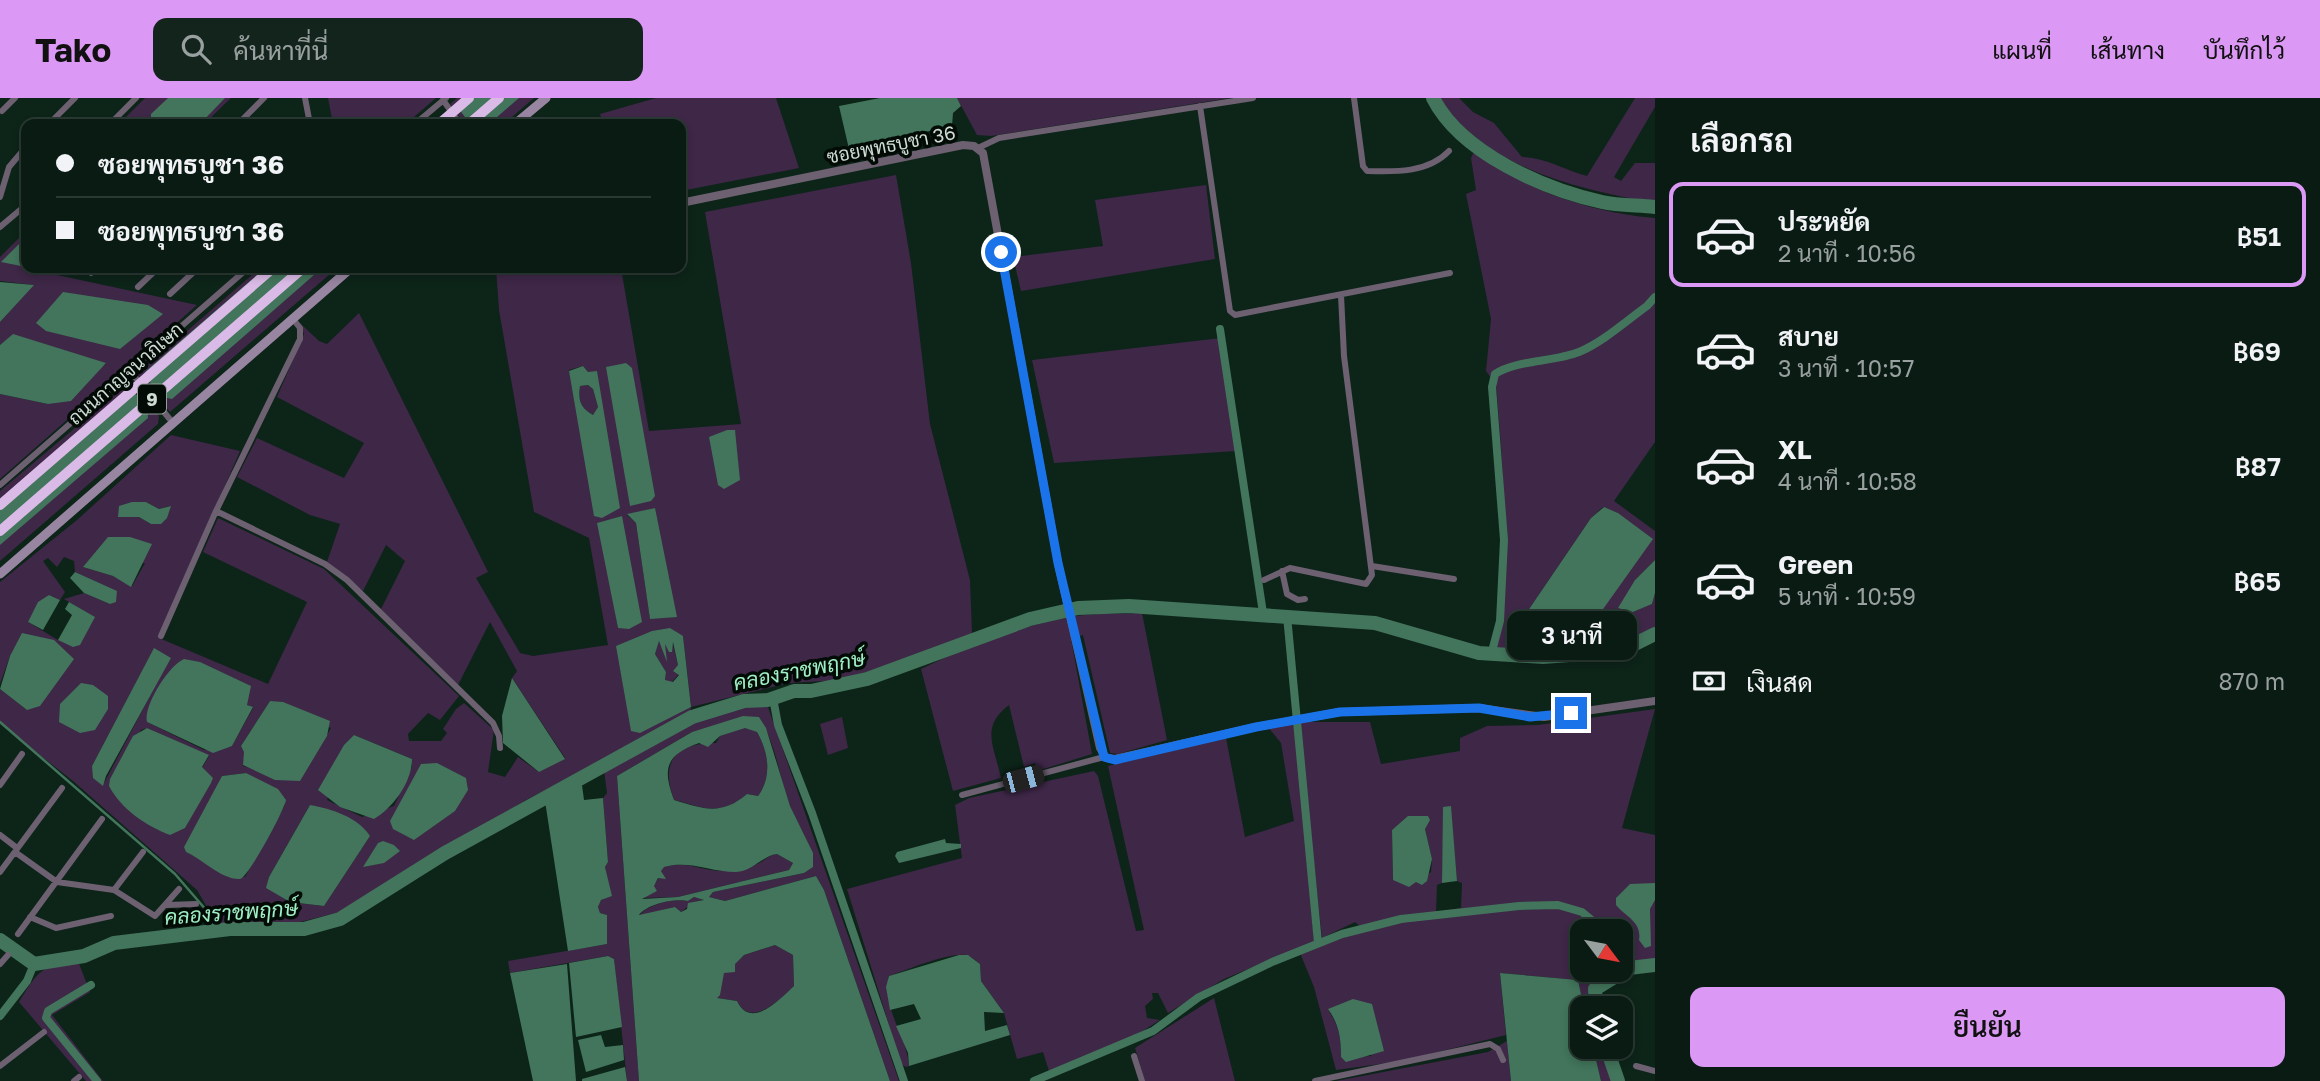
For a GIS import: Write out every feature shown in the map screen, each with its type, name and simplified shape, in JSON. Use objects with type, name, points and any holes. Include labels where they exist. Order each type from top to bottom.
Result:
[{"type":"highway","points":[[445,119],[469,98]]},
{"type":"highway","points":[[474,119],[499,98]]},
{"type":"highway","name":"ถนนกาญจนาภิเษก","points":[[0,505],[267,273]]},
{"type":"highway","name":"ถนนกาญจนาภิเษก","points":[[0,531],[297,273]]},
{"type":"main road","points":[[521,119],[545,98]]},
{"type":"main road","points":[[0,574],[345,273]]},
{"type":"street","points":[[2,111],[15,98]]},
{"type":"street","points":[[54,119],[75,98]]},
{"type":"street","points":[[115,119],[136,98]]},
{"type":"street","points":[[243,119],[264,98]]},
{"type":"street","points":[[305,98],[309,119]]},
{"type":"street","points":[[978,148],[999,138],[1253,98]]},
{"type":"street","points":[[1354,98],[1363,166],[1367,171],[1406,170],[1433,164],[1449,151]]},
{"type":"street","points":[[421,119],[444,99],[457,119]]},
{"type":"street","points":[[1200,106],[1230,311],[1239,316],[1247,315],[1450,273]]},
{"type":"street","name":"ซอยพุทธบูชา 36","points":[[686,202],[963,145],[978,148],[983,153],[1044,487],[1104,757]]},
{"type":"street","points":[[0,197],[9,167],[21,153]]},
{"type":"street","points":[[0,227],[21,209]]},
{"type":"street","points":[[138,288],[153,273]]},
{"type":"street","points":[[170,294],[193,273]]},
{"type":"street","points":[[0,485],[242,273]]},
{"type":"street","points":[[1264,580],[1282,571],[1297,569],[1366,584],[1372,575],[1344,356],[1341,296]]},
{"type":"street","points":[[161,636],[216,511],[300,339],[299,328],[293,319]]},
{"type":"street","points":[[130,371],[173,423]]},
{"type":"street","points":[[216,511],[325,564],[347,580],[493,723],[499,736],[499,748]]},
{"type":"street","points":[[1372,566],[1454,579]]},
{"type":"street","points":[[1282,571],[1287,594],[1298,600],[1305,599]]},
{"type":"street","points":[[961,795],[1104,757],[1115,760],[1285,721],[1340,712],[1479,708],[1544,717],[1655,701]]},
{"type":"street","points":[[0,785],[22,754]]},
{"type":"street","points":[[0,872],[62,788]]},
{"type":"street","points":[[18,934],[102,819]]},
{"type":"street","points":[[0,835],[57,882],[114,890],[155,916],[179,889]]},
{"type":"street","points":[[114,890],[144,852]]},
{"type":"street","points":[[167,905],[196,904]]},
{"type":"street","points":[[30,917],[56,928],[111,916]]},
{"type":"street","points":[[0,964],[8,955]]},
{"type":"street","points":[[0,1066],[44,1032]]},
{"type":"street","points":[[1315,1081],[1490,1044],[1498,1049],[1503,1060]]},
{"type":"street","points":[[1134,1056],[1142,1081]]},
{"type":"street","points":[[1636,1066],[1655,1071]]},
{"type":"shaded area","points":[[145,98],[231,98],[209,119],[124,119]]},
{"type":"shaded area","points":[[168,98],[225,98],[205,119],[151,119],[151,114]]},
{"type":"shaded area","points":[[328,98],[436,98],[412,119],[332,119]]},
{"type":"shaded area","points":[[457,98],[534,98],[510,119],[461,119],[450,104]]},
{"type":"shaded area","points":[[463,98],[519,98],[495,119],[466,119],[456,105]]},
{"type":"shaded area","points":[[656,98],[776,98],[799,168],[686,190],[686,119],[602,119],[600,114]]},
{"type":"shaded area","points":[[880,98],[957,98],[961,106],[953,113],[952,126],[849,149],[839,106]]},
{"type":"shaded area","points":[[957,98],[1230,98],[991,136],[977,135]]},
{"type":"shaded area","points":[[1439,98],[1459,98],[1473,112],[1494,123],[1522,157],[1547,162],[1587,176],[1635,98],[1655,98],[1655,107],[1614,177],[1621,181],[1635,163],[1655,163],[1655,203],[1595,191],[1536,172],[1508,159],[1482,142],[1459,122]]},
{"type":"shaded area","points":[[1476,147],[1513,176],[1559,197],[1608,211],[1655,218],[1655,442],[1614,501],[1655,531],[1655,560],[1635,580],[1633,612],[1652,604],[1655,593],[1655,634],[1623,645],[1580,651],[1495,652],[1503,585],[1503,486],[1496,385],[1486,371],[1491,319],[1466,194],[1476,190],[1471,158]],"holes":[[[1603,507],[1618,513],[1586,633],[1570,641],[1514,642],[1512,634],[1591,518]]]},
{"type":"shaded area","points":[[896,175],[911,263],[930,424],[970,580],[972,634],[879,670],[843,680],[788,683],[691,707],[690,714],[526,800],[344,911],[300,922],[217,924],[197,890],[73,781],[0,724],[0,689],[27,710],[10,656],[0,684],[0,582],[77,520],[171,435],[240,451],[159,638],[268,684],[307,602],[203,552],[218,518],[324,569],[459,696],[440,720],[428,713],[408,734],[409,741],[441,741],[447,733],[443,729],[456,709],[464,703],[494,730],[488,772],[505,777],[518,757],[539,772],[565,758],[512,678],[517,671],[490,622],[458,685],[381,609],[405,561],[386,545],[363,591],[327,562],[340,524],[310,515],[237,477],[257,438],[344,478],[364,443],[277,397],[304,334],[300,323],[319,341],[327,344],[359,313],[488,572],[476,578],[520,653],[533,656],[608,645],[589,538],[534,512],[499,310],[496,273],[622,273],[649,431],[741,424],[705,212]],"holes":[[[583,366],[588,372],[597,372],[602,518],[569,370]],[[146,502],[159,509],[170,506],[151,524],[139,517]],[[655,508],[650,618],[636,523],[627,515]],[[622,516],[618,628],[599,523]],[[64,557],[74,561],[75,572],[117,592],[110,604],[84,593],[64,599],[94,617],[58,640],[28,622],[49,595],[60,600],[65,592],[43,561],[48,558],[57,567]],[[145,563],[132,586],[113,576],[83,567]],[[683,636],[691,706],[616,646]],[[154,649],[170,658],[103,785],[92,766]],[[247,700],[247,705],[253,708],[232,746],[204,750],[147,722]],[[270,701],[331,728],[299,781],[243,766],[245,752],[241,746]],[[147,728],[209,756],[202,768],[212,778],[185,828],[110,779],[141,730]],[[354,735],[412,759],[412,767],[394,806],[362,817],[327,800]],[[246,773],[285,805],[245,877],[186,852],[222,776]],[[310,805],[370,836],[324,906],[290,902],[267,888],[269,877]]]},
{"type":"shaded area","points":[[1206,185],[1215,259],[1021,291],[1013,257],[1103,246],[1095,200]]},
{"type":"shaded area","points":[[21,236],[21,273],[59,273],[57,275],[197,305],[0,479],[0,394],[48,404],[106,364],[13,335],[0,345],[0,322],[33,285],[0,281],[0,257]]},
{"type":"shaded area","points":[[21,242],[21,266],[1,262]]},
{"type":"shaded area","points":[[254,273],[331,273],[170,412],[137,374]]},
{"type":"shaded area","points":[[259,273],[316,273],[172,399],[163,397],[143,375]]},
{"type":"shaded area","points":[[0,282],[34,285],[0,322]]},
{"type":"shaded area","points":[[63,292],[148,305],[163,314],[120,349],[46,331],[36,323]]},
{"type":"shaded area","points":[[13,334],[106,363],[71,401],[48,404],[0,394],[0,345]]},
{"type":"shaded area","points":[[1221,338],[1236,451],[1054,463],[1032,360]]},
{"type":"shaded area","points":[[626,363],[632,368],[655,496],[651,501],[630,506],[606,367]]},
{"type":"shaded area","points":[[583,366],[588,372],[597,371],[620,508],[602,518],[594,516],[569,371]],"holes":[[[588,385],[593,389],[598,407],[593,415],[583,406],[579,395],[580,386]]]},
{"type":"shaded area","points":[[132,380],[159,416],[158,424],[0,561],[0,491]]},
{"type":"shaded area","points":[[588,385],[593,389],[598,407],[593,415],[585,409],[580,399],[580,386]]},
{"type":"shaded area","points":[[129,389],[143,401],[148,418],[0,545],[0,499]]},
{"type":"shaded area","points":[[735,430],[740,480],[724,489],[718,485],[709,437]]},
{"type":"shaded area","points":[[146,502],[159,509],[171,506],[167,518],[161,524],[151,524],[139,517],[118,517],[119,506]]},
{"type":"shaded area","points":[[1604,507],[1618,513],[1653,539],[1586,633],[1570,641],[1514,642],[1512,634],[1591,518]]},
{"type":"shaded area","points":[[655,508],[677,617],[650,619],[636,523],[627,514]]},
{"type":"shaded area","points":[[622,516],[642,622],[629,629],[618,628],[597,523]]},
{"type":"shaded area","points":[[108,537],[130,537],[152,544],[131,587],[113,576],[83,567]]},
{"type":"shaded area","points":[[1655,560],[1655,593],[1652,604],[1633,612],[1618,608],[1635,580]]},
{"type":"shaded area","points":[[75,572],[117,591],[116,602],[110,604],[84,593],[70,578]]},
{"type":"shaded area","points":[[49,595],[60,600],[43,630],[28,622],[38,602]]},
{"type":"shaded area","points":[[69,602],[95,617],[80,645],[73,647],[58,640],[72,615],[65,609]]},
{"type":"shaded area","points":[[1142,613],[1167,740],[1118,754],[1110,753],[1083,635],[1071,639],[1092,754],[1037,771],[1035,763],[1024,767],[1009,705],[1000,713],[992,729],[1001,778],[953,791],[921,669],[1016,630],[1084,615]]},
{"type":"shaded area","points":[[670,628],[683,636],[691,707],[640,733],[631,731],[616,646],[652,631]],"holes":[[[659,641],[667,662],[665,644],[669,652],[672,652],[673,642],[678,665],[673,671],[679,675],[673,682],[665,680],[666,672],[655,654]]]},
{"type":"shaded area","points":[[22,633],[54,640],[74,659],[40,706],[27,710],[0,689],[10,656]]},
{"type":"shaded area","points":[[664,639],[670,647],[672,641],[678,665],[676,671],[679,674],[672,682],[665,681],[666,672],[655,654],[659,640],[666,658]]},
{"type":"shaded area","points":[[154,648],[171,658],[103,786],[93,778],[92,766]]},
{"type":"shaded area","points":[[184,659],[200,662],[251,686],[247,705],[253,707],[232,746],[213,753],[147,722],[149,706],[158,687],[171,669]]},
{"type":"shaded area","points":[[512,678],[565,759],[539,772],[503,743],[502,716]]},
{"type":"shaded area","points":[[81,683],[93,685],[108,696],[108,709],[95,730],[80,733],[59,722],[60,704]]},
{"type":"shaded area","points":[[270,701],[283,702],[330,721],[327,736],[300,781],[275,780],[243,765],[244,752],[241,746]]},
{"type":"shaded area","points":[[755,703],[768,707],[899,1081],[890,1081],[824,890],[816,876],[725,901],[709,897],[713,892],[804,873],[813,867],[808,843],[790,806],[773,749],[759,717],[692,732],[617,776],[639,1081],[627,1081],[614,959],[608,956],[510,973],[508,961],[607,944],[607,915],[600,913],[598,907],[601,900],[611,896],[605,867],[608,862],[603,798],[607,793],[604,770],[687,725]]},
{"type":"shaded area","points":[[1655,709],[1622,828],[1655,835],[1655,959],[1638,963],[1633,960],[1633,919],[1570,919],[1570,979],[1500,973],[1506,1035],[1402,1061],[1336,1070],[1314,987],[1300,953],[1361,927],[1355,922],[1322,938],[1299,722],[1370,722],[1381,764],[1460,751],[1460,738],[1487,726],[1538,725]],"holes":[[[1450,806],[1457,881],[1462,883],[1461,908],[1436,912],[1437,885],[1442,883],[1443,844]],[[1397,826],[1425,829],[1432,859],[1431,872],[1416,882],[1393,880],[1392,830]],[[1328,1010],[1372,1056],[1341,1057],[1339,1032]]]},
{"type":"shaded area","points":[[743,716],[759,717],[766,728],[790,806],[813,853],[813,867],[804,873],[713,892],[709,897],[725,901],[816,876],[824,890],[890,1081],[639,1081],[617,776],[692,732]],"holes":[[[745,728],[757,732],[767,765],[765,781],[758,796],[747,794],[729,805],[712,809],[674,800],[668,779],[673,758],[679,752],[699,743],[708,747],[720,736]],[[777,854],[793,863],[789,870],[678,897],[642,899],[657,891],[654,886],[658,878],[666,879],[661,871],[664,867],[682,865],[736,872]],[[694,897],[704,900],[688,903],[687,909],[681,912],[675,907],[639,915],[662,903],[688,901]],[[775,945],[793,955],[794,986],[773,1005],[757,1013],[743,1009],[737,1001],[717,998],[724,973],[735,972],[735,964],[744,955]]]},
{"type":"shaded area","points":[[842,717],[848,748],[828,755],[820,724]]},
{"type":"shaded area","points":[[1295,722],[1314,942],[1224,979],[1168,1013],[1158,993],[1152,993],[1153,999],[1145,1006],[1147,1018],[1160,1020],[1138,1034],[1049,1071],[1043,1052],[1017,1059],[1004,1013],[981,981],[980,964],[966,955],[939,959],[889,976],[888,999],[904,1043],[909,1066],[901,1064],[847,889],[962,858],[955,805],[969,798],[1094,771],[1098,776],[1136,931],[1144,930],[1108,766],[1226,738],[1245,837],[1294,821],[1281,743],[1268,727]]},
{"type":"shaded area","points":[[745,727],[757,732],[766,756],[767,773],[758,796],[747,794],[729,806],[712,809],[674,800],[669,775],[674,757],[690,747],[716,743],[720,736]]},
{"type":"shaded area","points":[[147,728],[209,755],[202,767],[213,778],[211,783],[185,828],[170,835],[135,816],[120,802],[109,786],[110,779],[133,736]]},
{"type":"shaded area","points":[[354,735],[412,759],[409,777],[400,794],[374,819],[340,807],[318,790],[344,745]]},
{"type":"shaded area","points":[[437,763],[466,778],[468,790],[455,811],[414,840],[393,829],[390,821],[421,764]]},
{"type":"shaded area","points":[[246,773],[278,789],[286,800],[258,856],[240,879],[219,873],[186,852],[184,847],[222,776]]},
{"type":"shaded area","points":[[582,785],[584,800],[603,798],[608,862],[605,867],[612,896],[601,900],[598,907],[600,913],[607,915],[607,944],[568,951],[545,801]]},
{"type":"shaded area","points":[[310,805],[352,819],[370,836],[324,906],[290,902],[266,888],[269,877]]},
{"type":"shaded area","points":[[1451,806],[1457,881],[1442,883],[1443,807]]},
{"type":"shaded area","points":[[1408,816],[1428,816],[1430,820],[1425,829],[1432,859],[1427,881],[1422,885],[1416,882],[1409,887],[1393,880],[1392,830]]},
{"type":"shaded area","points":[[945,839],[946,843],[961,844],[961,848],[899,863],[895,856],[897,852]]},
{"type":"shaded area","points":[[383,841],[394,845],[400,851],[384,863],[363,867],[378,843]]},
{"type":"shaded area","points":[[777,854],[793,863],[789,870],[678,897],[642,898],[657,891],[653,887],[660,876],[664,878],[661,871],[663,867],[688,865],[728,871],[757,864]]},
{"type":"shaded area","points":[[1655,883],[1655,900],[1650,909],[1651,946],[1645,948],[1639,940],[1633,919],[1616,905],[1616,898],[1630,884]]},
{"type":"shaded area","points":[[694,897],[704,900],[694,902],[681,912],[675,907],[639,916],[655,905],[669,901],[688,901]]},
{"type":"shaded area","points":[[775,945],[793,955],[794,986],[781,998],[765,1009],[750,1012],[743,1009],[737,1001],[716,998],[724,973],[744,955]]},
{"type":"shaded area","points":[[959,955],[968,955],[980,964],[981,981],[1004,1013],[984,1012],[985,1031],[1007,1025],[1010,1035],[909,1066],[908,1053],[896,1026],[921,1019],[914,1004],[890,1010],[886,987],[889,976]]},
{"type":"shaded area","points":[[608,956],[614,959],[622,1027],[576,1037],[569,963]]},
{"type":"shaded area","points":[[78,961],[90,992],[52,1015],[103,1081],[86,1081],[19,1002],[42,971]]},
{"type":"shaded area","points":[[567,964],[576,1081],[533,1081],[510,973]]},
{"type":"shaded area","points":[[1500,973],[1578,982],[1581,996],[1570,996],[1570,1059],[1596,1059],[1601,1081],[1511,1081]]},
{"type":"shaded area","points":[[1578,982],[1599,982],[1592,996],[1581,996]]},
{"type":"shaded area","points":[[1214,998],[1235,1081],[1145,1081],[1135,1048]]},
{"type":"shaded area","points":[[1353,999],[1372,1004],[1384,1051],[1346,1062],[1341,1057],[1339,1032],[1328,1009]]},
{"type":"shaded area","points":[[601,1035],[605,1047],[623,1045],[624,1060],[586,1072],[578,1040]]},
{"type":"shaded area","points":[[1507,1041],[1511,1081],[1336,1081],[1488,1052]]},
{"type":"shaded area","points":[[1596,1059],[1607,1059],[1613,1081],[1601,1081]]},
{"type":"shaded area","points":[[625,1067],[627,1081],[582,1081],[582,1079]]},
{"type":"waterway","points":[[1433,98],[1446,118],[1463,136],[1483,152],[1530,178],[1602,202],[1655,207]]},
{"type":"waterway","points":[[1491,655],[1500,621],[1504,540],[1492,387],[1495,374],[1513,366],[1569,355],[1588,348],[1623,325],[1655,297]]},
{"type":"waterway","points":[[1220,329],[1263,613]]},
{"type":"waterway","name":"คลองราชพฤกษ์","points":[[0,940],[34,964],[84,956],[114,943],[230,929],[304,929],[340,919],[445,853],[692,717],[744,701],[768,700],[794,691],[811,691],[867,679],[1030,619],[1078,608],[1129,606],[1375,623],[1479,653],[1543,657],[1621,651],[1655,634]]},
{"type":"waterway","points":[[1287,616],[1318,943]]},
{"type":"waterway","points":[[773,698],[778,725],[812,813],[904,1081]]},
{"type":"waterway","points":[[0,722],[175,874],[207,911],[217,931]]},
{"type":"waterway","points":[[1034,1081],[1153,1031],[1199,997],[1272,962],[1342,934],[1401,919],[1519,906],[1558,905],[1582,912],[1590,919]]},
{"type":"waterway","points":[[0,1016],[27,981],[34,964]]},
{"type":"waterway","name":"คลองราชพฤกษ์","points":[[1595,996],[1595,989],[1629,968],[1655,965]]},
{"type":"waterway","points":[[91,985],[48,1011],[46,1018],[97,1081]]},
{"type":"waterway","name":"คลองราชพฤกษ์","points":[[1610,1059],[1618,1081]]},
{"type":"route","points":[[1001,252],[1058,563],[1104,757],[1115,760],[1256,727],[1340,712],[1479,708],[1530,717],[1571,713]]}]
